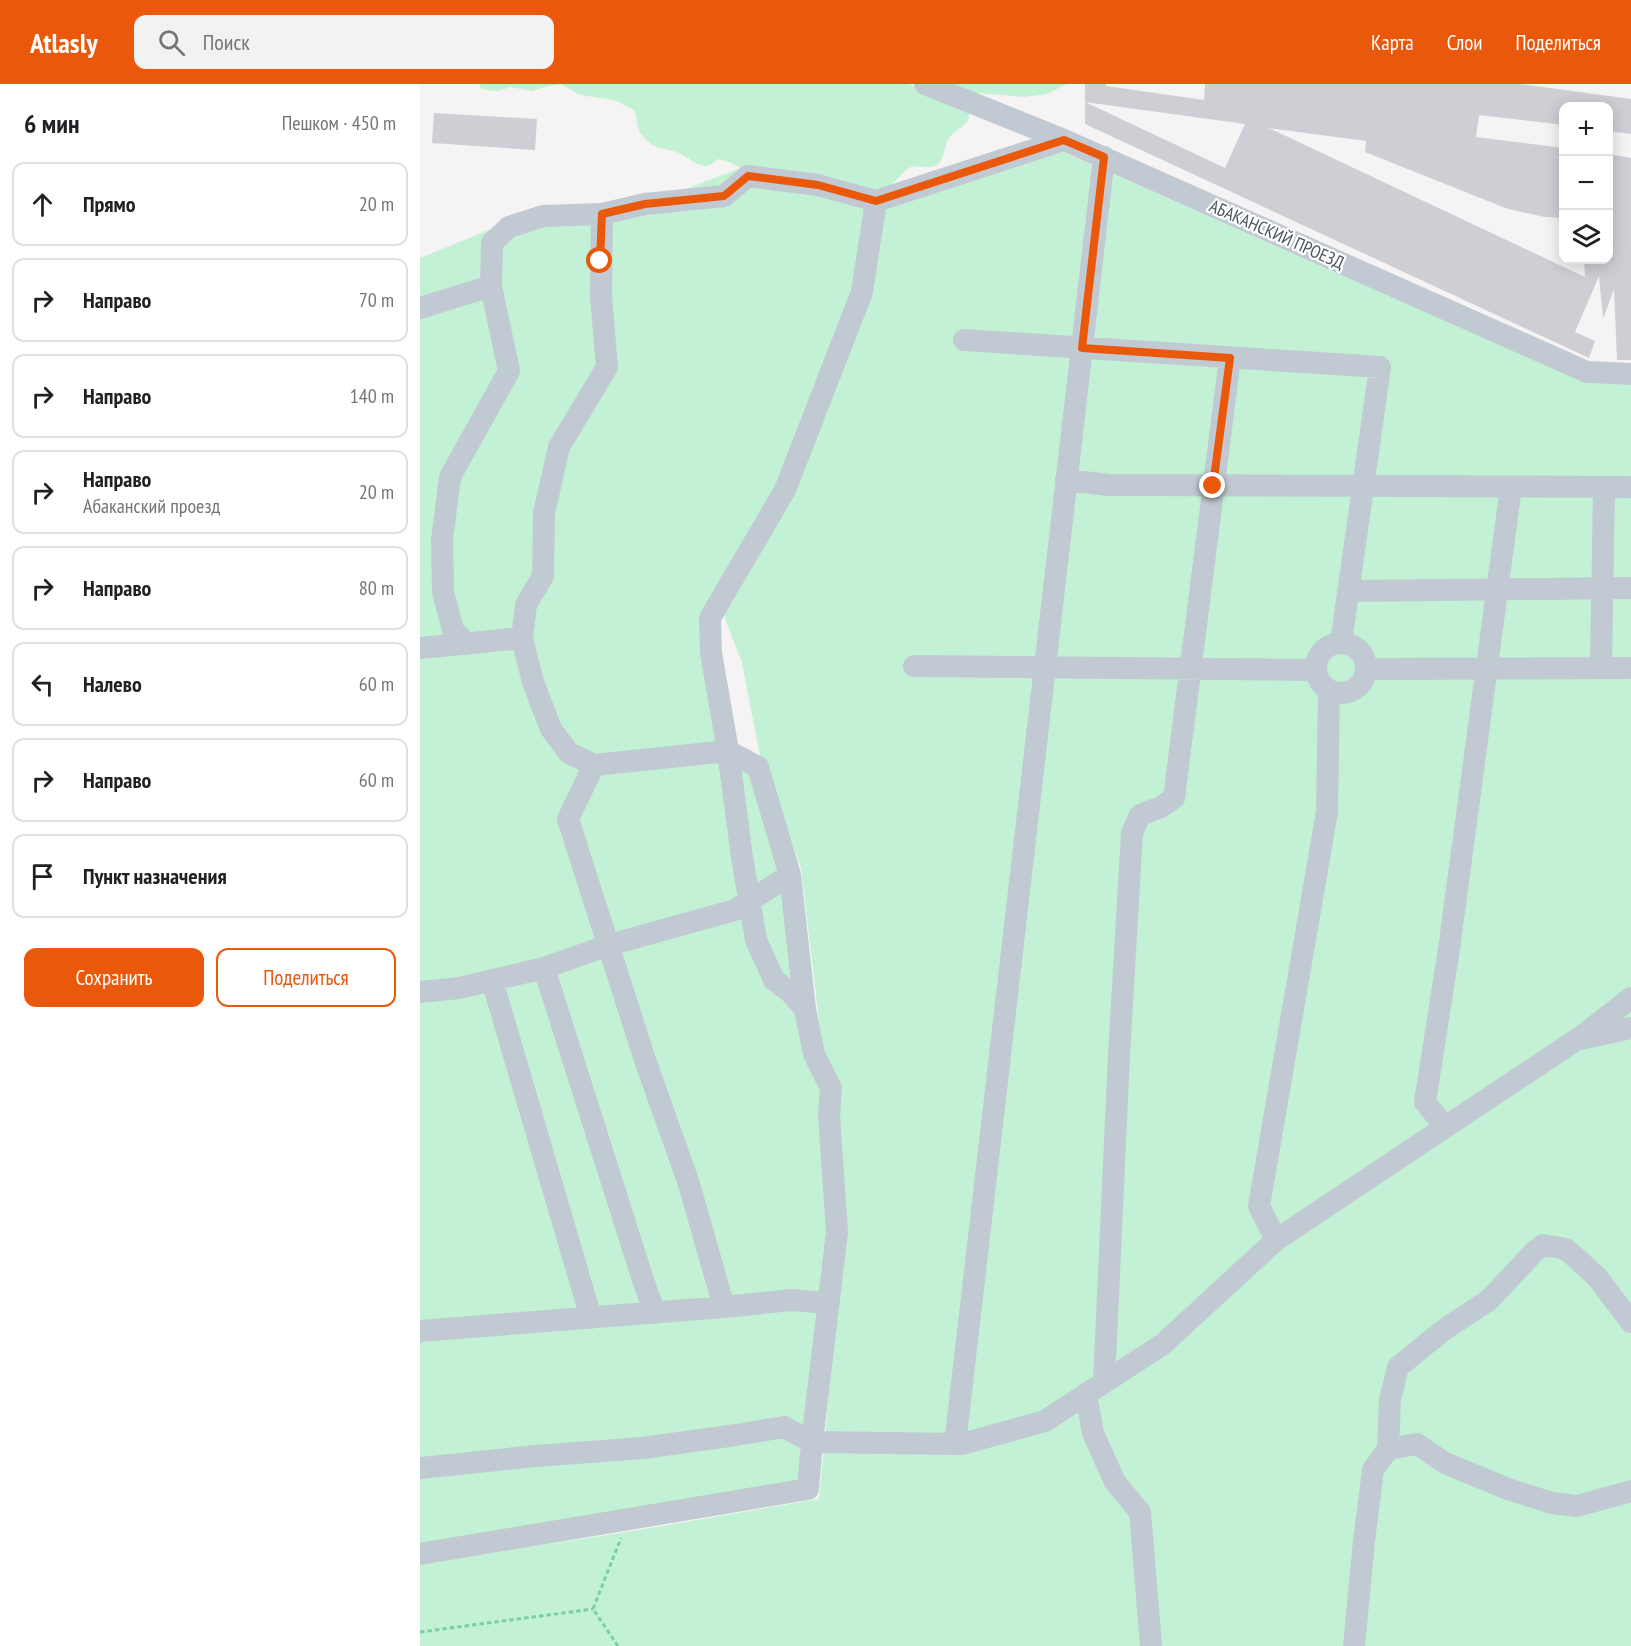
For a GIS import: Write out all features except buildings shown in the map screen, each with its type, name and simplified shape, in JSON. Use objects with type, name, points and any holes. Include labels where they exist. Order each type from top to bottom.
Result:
[{"type":"lane","name":"АБАКАНСКИЙ ПРОЕЗД","points":[[926,84],[1104,157],[1587,372],[1631,374]]},
{"type":"lane","points":[[467,644],[453,630],[443,592],[442,540],[450,477],[509,371],[491,286],[492,243],[509,227],[543,216],[602,214],[645,204],[724,196],[748,176],[818,185],[876,201],[1064,140]]},
{"type":"lane","points":[[955,1444],[1104,157]]},
{"type":"lane","points":[[805,1010],[790,992],[774,980],[756,940],[711,653],[710,618],[785,490],[862,292],[876,201]]},
{"type":"lane","points":[[420,1554],[808,1489],[837,1232],[829,1115],[831,1088],[813,1054],[805,1010],[790,875],[758,767],[728,751],[594,765],[569,753],[551,729],[533,682],[522,638],[526,605],[543,576],[544,513],[560,447],[607,367],[601,297],[602,214]]},
{"type":"lane","points":[[420,308],[491,286]]},
{"type":"lane","points":[[964,340],[1380,367],[1341,643]]},
{"type":"lane","points":[[1151,1646],[1140,1512],[1115,1482],[1093,1433],[1095,1388],[1119,1067],[1132,833],[1140,815],[1161,807],[1173,798],[1230,358]]},
{"type":"lane","points":[[1066,480],[1109,485],[1631,486]]},
{"type":"lane","points":[[1445,1127],[1425,1102],[1449,949],[1511,486]]},
{"type":"lane","points":[[1600,668],[1604,486]]},
{"type":"lane","points":[[1348,591],[1631,588]]},
{"type":"lane","points":[[420,648],[522,638]]},
{"type":"lane","points":[[1341,643],[1349,644],[1362,654],[1367,669],[1361,685],[1346,694],[1337,694],[1322,686],[1315,670],[1320,654],[1325,648],[1341,643]]},
{"type":"lane","points":[[914,666],[1315,670]]},
{"type":"lane","points":[[1367,669],[1631,668]]},
{"type":"lane","points":[[1276,1240],[1259,1206],[1328,812],[1329,691]]},
{"type":"lane","points":[[594,765],[568,819],[645,1060],[689,1184],[724,1308]]},
{"type":"lane","points":[[420,992],[459,988],[544,968],[609,945],[735,910],[790,875]]},
{"type":"lane","points":[[544,968],[655,1313]]},
{"type":"lane","points":[[492,980],[591,1318]]},
{"type":"lane","points":[[420,1468],[643,1448],[784,1427],[812,1442],[962,1444],[1045,1421],[1163,1344],[1276,1240],[1576,1040],[1631,999]]},
{"type":"lane","points":[[1576,1040],[1631,1028]]},
{"type":"lane","points":[[1354,1646],[1373,1470],[1388,1449],[1390,1400],[1398,1367],[1445,1329],[1489,1300],[1543,1245],[1566,1249],[1597,1277],[1631,1322]]},
{"type":"lane","points":[[420,1331],[724,1308],[791,1300],[828,1303]]},
{"type":"lane","points":[[1388,1449],[1417,1444],[1445,1463],[1508,1489],[1552,1503],[1577,1506],[1631,1491]]},
{"type":"path","points":[[592,1609],[628,1519]]},
{"type":"path","points":[[420,1632],[592,1609]]},
{"type":"path","points":[[592,1609],[618,1646]]},
{"type":"green space","points":[[479,84],[561,84],[532,91],[510,87],[499,91],[486,90]]},
{"type":"green space","points":[[561,84],[909,84],[968,110],[969,119],[949,138],[938,164],[932,167],[911,167],[887,189],[856,291],[778,488],[702,616],[727,761],[754,777],[783,871],[823,1086],[831,1232],[804,1477],[788,1485],[420,1548],[420,258],[526,215],[672,194],[741,168],[718,159],[712,164],[701,165],[679,153],[649,143],[639,131],[635,111],[619,102],[580,95]]},
{"type":"green space","points":[[947,84],[1067,84],[1047,94],[1023,97],[967,92]]},
{"type":"green space","points":[[1063,152],[1586,383],[1631,385],[1631,1646],[420,1646],[420,1564],[819,1499],[844,1232],[801,868],[761,761],[742,663],[724,616],[885,207]]},
{"type":"route","points":[[600,261],[602,214],[645,204],[724,196],[748,176],[818,185],[876,201],[1064,140],[1104,157],[1082,348],[1230,358],[1213,486]]}]
